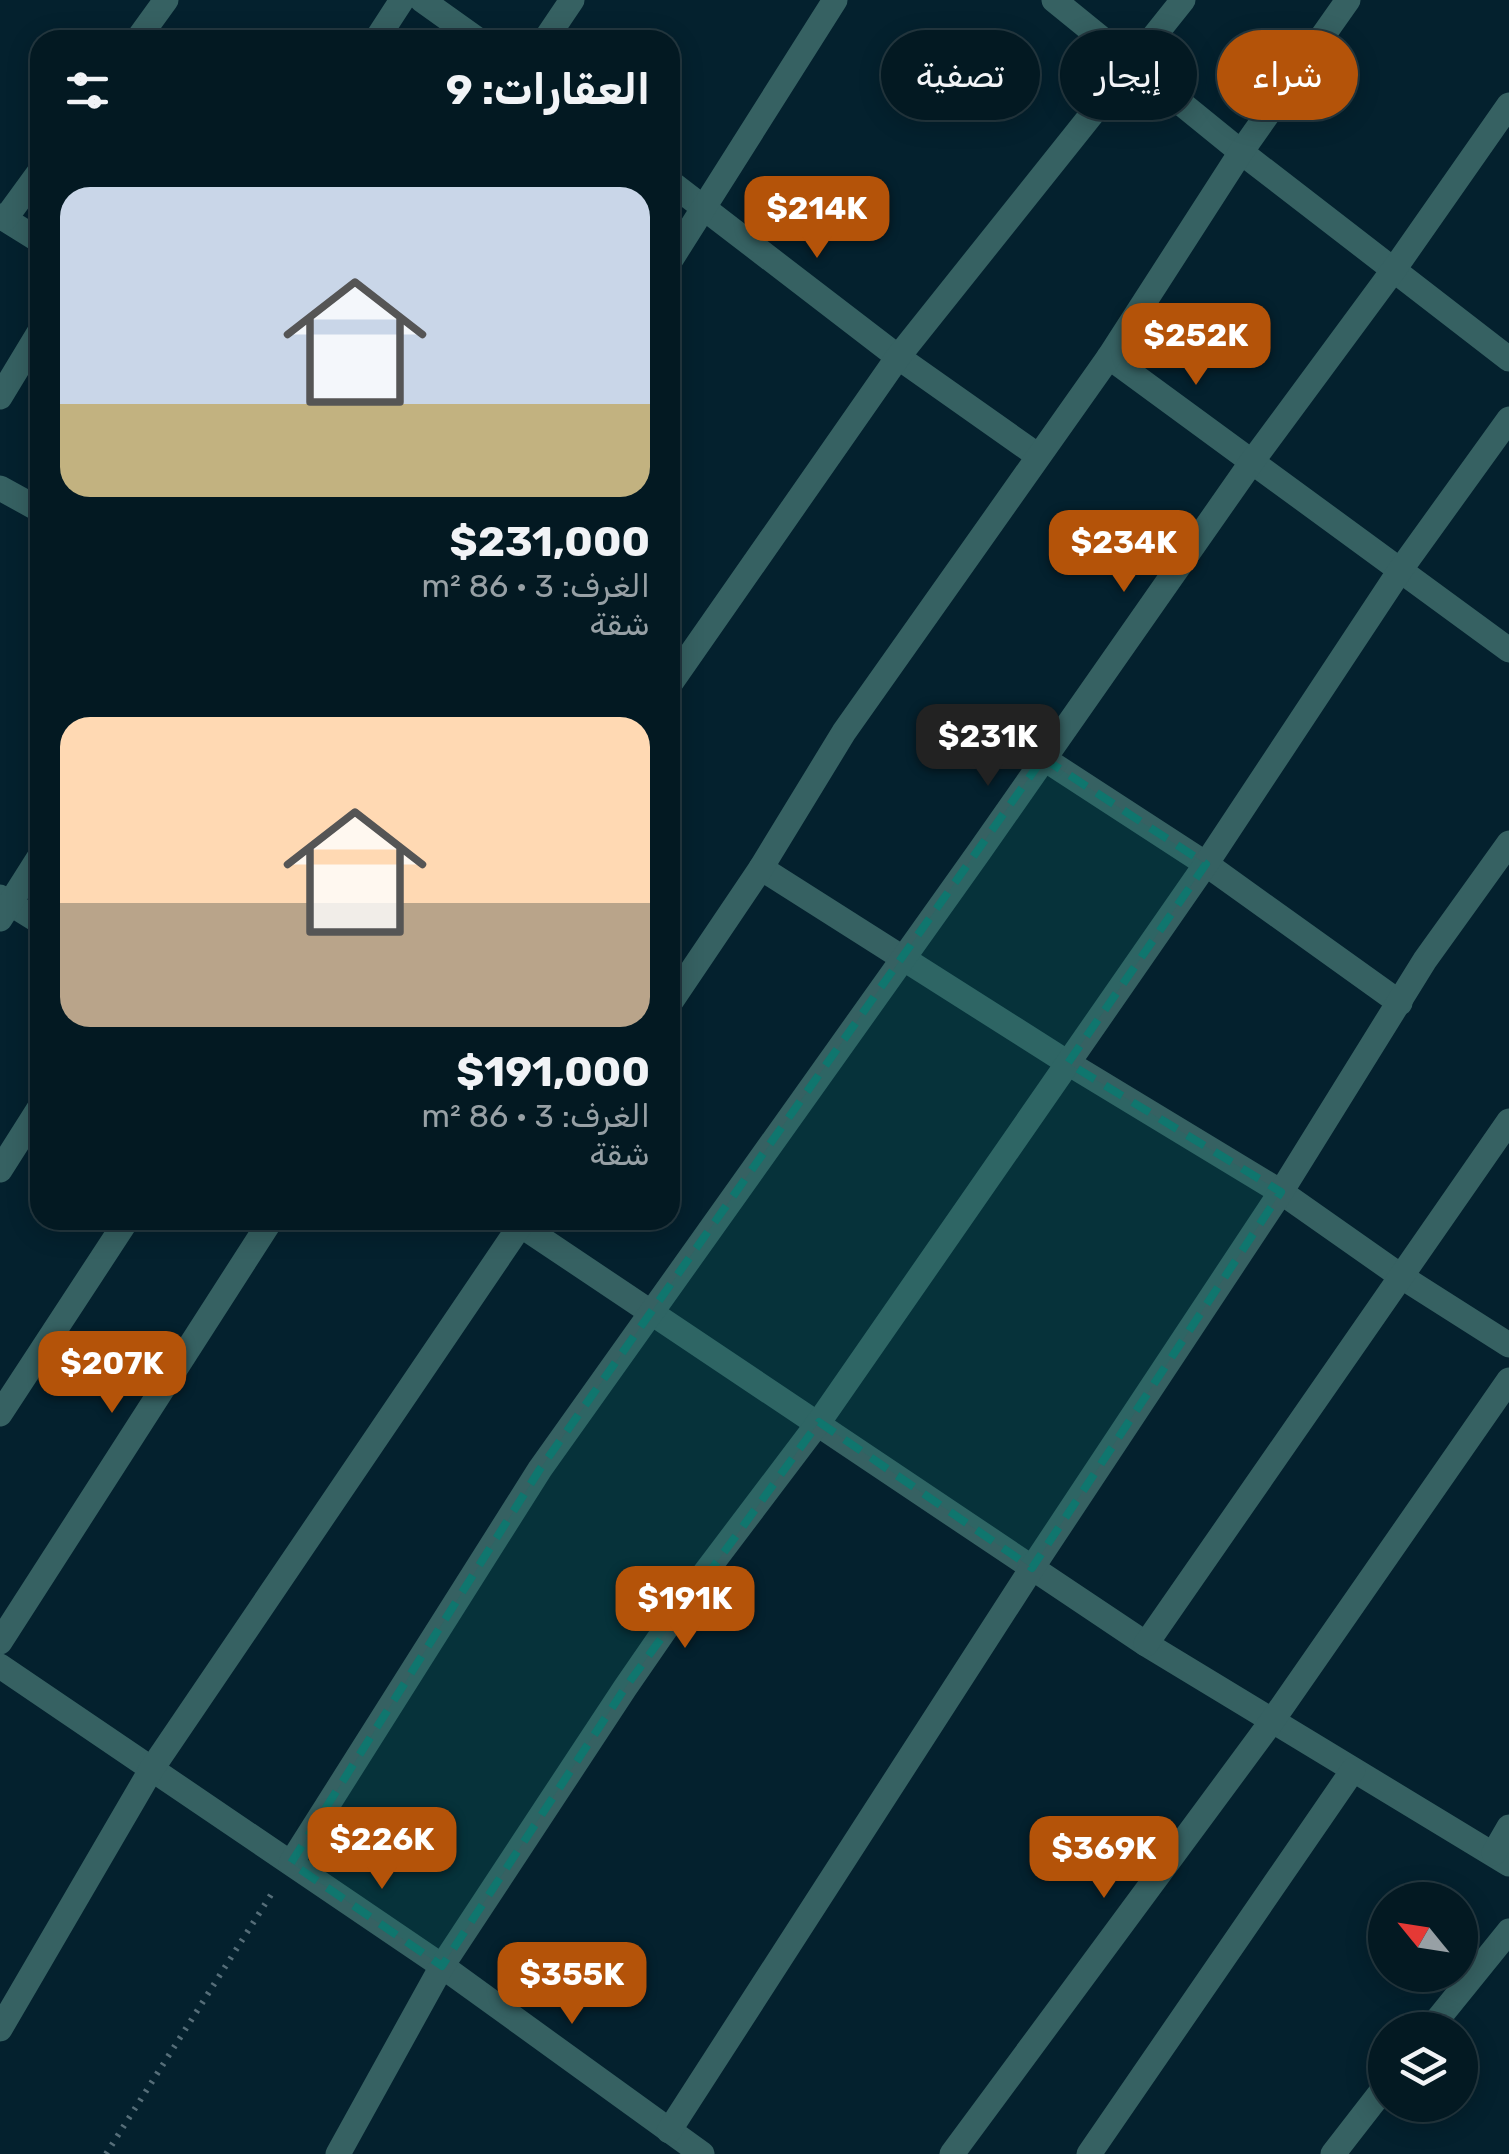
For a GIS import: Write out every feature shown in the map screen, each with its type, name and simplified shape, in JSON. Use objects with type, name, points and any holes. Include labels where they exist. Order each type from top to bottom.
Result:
[{"type":"street","points":[[144,30],[166,0]]},
{"type":"street","points":[[382,30],[402,0]]},
{"type":"street","points":[[422,0],[464,30]]},
{"type":"street","points":[[552,30],[572,0]]},
{"type":"street","points":[[680,245],[836,0]]},
{"type":"street","points":[[1054,0],[1091,30]]},
{"type":"street","points":[[1160,30],[1184,0]]},
{"type":"street","points":[[680,988],[761,868],[844,732],[1109,357],[1241,152],[1348,0]]},
{"type":"street","points":[[291,1863],[540,1469],[1509,104]]},
{"type":"street","points":[[1197,116],[1509,359]]},
{"type":"street","points":[[680,653],[898,357],[1088,120]]},
{"type":"street","points":[[30,184],[2,217],[30,235]]},
{"type":"street","points":[[680,190],[898,357],[1037,455]]},
{"type":"street","points":[[0,397],[30,347]]},
{"type":"street","points":[[1109,357],[1509,650]]},
{"type":"street","points":[[338,2154],[442,1966],[636,1672],[698,1582],[819,1422],[1206,864],[1401,569],[1509,419]]},
{"type":"street","points":[[0,488],[30,504]]},
{"type":"street","points":[[1042,758],[1206,864],[1400,1003]]},
{"type":"street","points":[[669,2131],[1032,1568],[1281,1192],[1424,960],[1509,842]]},
{"type":"street","points":[[761,868],[1068,1063],[1281,1192],[1402,1277],[1509,1345]]},
{"type":"street","points":[[30,870],[3,906],[30,918]]},
{"type":"street","points":[[0,1170],[30,1122]]},
{"type":"street","points":[[1146,1644],[1507,1127]]},
{"type":"street","points":[[0,1414],[120,1230]]},
{"type":"street","points":[[0,1642],[264,1230]]},
{"type":"street","points":[[0,2029],[151,1770],[514,1230]]},
{"type":"street","points":[[531,1230],[1146,1644],[1501,1858],[1509,1828]]},
{"type":"street","points":[[952,2154],[1272,1720],[1509,1380]]},
{"type":"street","points":[[0,1666],[442,1966],[702,2154]]},
{"type":"street","points":[[1089,2154],[1353,1770]]},
{"type":"street","points":[[1444,2012],[1509,1931]]},
{"type":"street","points":[[1333,2154],[1368,2109]]},
{"type":"path","points":[[106,2154],[291,1863]]},
{"type":"highlighted area","points":[[1043,758],[1206,864],[1068,1063],[1281,1192],[1032,1568],[819,1422],[625,1688],[442,1966],[291,1863],[540,1469]]}]
